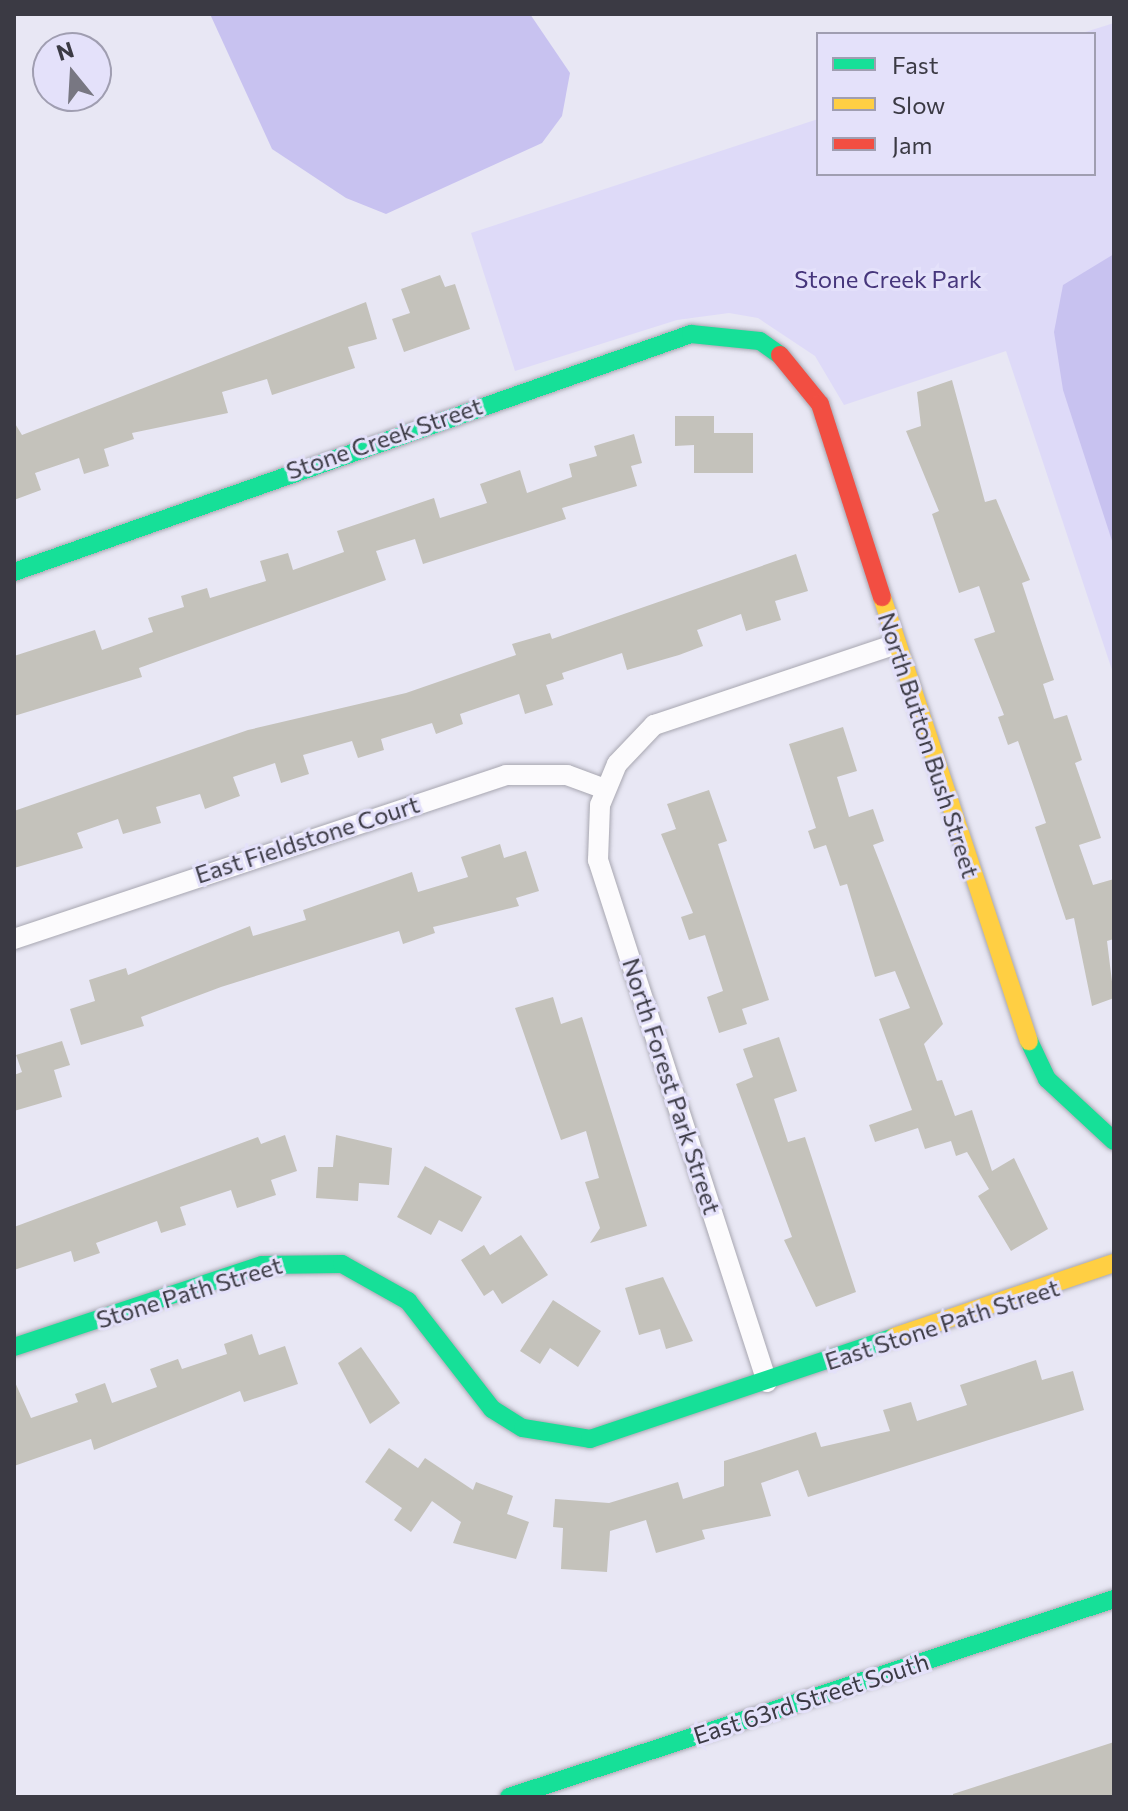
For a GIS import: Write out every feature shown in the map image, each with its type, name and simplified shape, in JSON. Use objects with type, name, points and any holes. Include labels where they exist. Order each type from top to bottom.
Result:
[{"type":"street","name":"Stone Creek Street","points":[[14,572],[100,546],[276,474],[691,334],[760,341]]},
{"type":"street","name":"North Button Bush Street","points":[[760,341],[796,367],[820,404],[1016,1014],[1047,1079],[1114,1141]]},
{"type":"street","points":[[605,789],[654,725],[896,644]]},
{"type":"street","name":"East Fieldstone Court","points":[[14,939],[506,775],[567,775],[605,789]]},
{"type":"street","name":"North Forest Park Street","points":[[605,789],[598,860],[767,1382]]},
{"type":"street","name":"Stone Path Street","points":[[14,1347],[262,1265],[302,1259],[378,1278],[408,1301],[492,1409],[562,1439],[619,1433],[767,1382]]},
{"type":"street","name":"East Stone Path Street","points":[[767,1382],[1114,1263]]},
{"type":"street","name":"East 63rd Street South","points":[[509,1797],[1114,1599]]},
{"type":"green space","name":"Stone Creek Park","points":[[1114,23],[1114,676],[1006,351],[844,405],[815,356],[758,318],[729,313],[677,320],[515,371],[471,233],[816,120],[816,176],[1096,176],[1096,32],[1085,32]]},
{"type":"shaded area","points":[[210,14],[530,14],[570,73],[562,116],[542,143],[386,214],[346,198],[272,149]]},
{"type":"shaded area","points":[[1114,254],[1114,547],[1063,390],[1054,332],[1063,285]]},
{"type":"building","points":[[440,275],[445,287],[455,284],[470,329],[404,352],[392,319],[410,313],[401,289]]},
{"type":"building","points":[[366,302],[377,339],[348,347],[355,368],[272,395],[267,379],[222,392],[228,413],[132,433],[134,439],[104,449],[109,466],[84,474],[79,458],[35,473],[41,490],[14,500],[14,422],[22,435]]},
{"type":"building","points":[[952,380],[985,502],[996,499],[1030,580],[1022,583],[1054,680],[1043,684],[1054,719],[1067,715],[1082,760],[1075,763],[1101,838],[1079,845],[1093,885],[1114,879],[1114,939],[1107,941],[1114,998],[1092,1006],[1074,918],[1066,920],[1035,827],[1046,823],[1018,741],[1008,745],[998,717],[1004,715],[974,639],[995,632],[979,586],[959,593],[932,514],[939,511],[906,431],[921,426],[917,392]]},
{"type":"building","points":[[675,416],[714,416],[714,433],[753,433],[753,473],[694,473],[694,445],[675,446]]},
{"type":"building","points":[[634,434],[642,463],[631,466],[637,486],[562,508],[566,519],[423,564],[415,539],[376,551],[386,580],[139,668],[142,677],[14,716],[14,656],[95,630],[102,650],[153,632],[148,618],[184,607],[181,596],[207,588],[210,598],[266,581],[260,561],[288,553],[293,570],[344,552],[337,531],[434,498],[440,518],[487,503],[480,484],[520,470],[527,493],[572,477],[569,464],[597,456],[594,446]]},
{"type":"building","points":[[796,554],[808,591],[775,601],[781,620],[746,631],[741,614],[697,630],[703,646],[679,655],[627,670],[622,653],[562,673],[564,679],[546,685],[553,705],[525,714],[519,694],[460,714],[463,724],[436,734],[432,723],[381,739],[384,750],[358,758],[352,741],[303,755],[309,774],[281,783],[275,763],[233,777],[240,796],[205,809],[200,794],[156,807],[161,823],[123,834],[118,819],[77,833],[83,848],[14,868],[14,811],[248,730],[406,693],[516,655],[512,644],[550,633],[552,639]]},
{"type":"building","points":[[843,727],[857,771],[837,777],[849,817],[873,809],[884,841],[873,845],[943,1024],[924,1044],[937,1081],[942,1080],[955,1116],[972,1110],[992,1171],[1014,1158],[1048,1229],[1011,1251],[978,1196],[989,1189],[967,1152],[956,1156],[951,1141],[925,1149],[918,1128],[875,1142],[869,1125],[912,1110],[879,1019],[910,1008],[895,971],[875,977],[847,884],[840,886],[826,845],[814,849],[808,831],[816,828],[789,744]]},
{"type":"building","points":[[709,790],[727,841],[718,844],[769,1000],[742,1009],[747,1024],[719,1033],[707,997],[723,991],[705,935],[689,940],[681,917],[693,913],[661,834],[676,829],[667,804]]},
{"type":"building","points":[[500,844],[504,858],[526,851],[539,891],[516,898],[519,906],[433,927],[435,933],[403,944],[399,931],[221,987],[141,1017],[144,1026],[81,1045],[70,1009],[95,1001],[89,980],[126,968],[128,975],[250,926],[253,936],[306,920],[303,910],[412,872],[418,892],[468,877],[461,857]]},
{"type":"building","points":[[553,997],[561,1024],[582,1017],[647,1226],[590,1243],[600,1228],[585,1182],[599,1178],[586,1131],[561,1140],[515,1008]]},
{"type":"building","points":[[779,1037],[797,1091],[774,1099],[788,1142],[805,1137],[856,1292],[816,1307],[784,1240],[792,1237],[736,1084],[753,1077],[743,1049]]},
{"type":"building","points":[[62,1041],[70,1065],[54,1070],[62,1097],[14,1111],[14,1075],[22,1072],[16,1055]]},
{"type":"building","points":[[285,1135],[297,1171],[271,1180],[276,1195],[237,1208],[231,1190],[180,1207],[186,1225],[161,1233],[157,1221],[96,1243],[100,1253],[74,1262],[71,1251],[14,1270],[14,1227],[258,1137],[261,1144]]},
{"type":"building","points":[[336,1135],[392,1148],[389,1185],[359,1183],[358,1201],[316,1198],[318,1167],[333,1167]]},
{"type":"building","points":[[425,1166],[482,1197],[462,1232],[439,1220],[431,1235],[397,1217]]},
{"type":"building","points":[[521,1235],[548,1275],[502,1304],[493,1290],[484,1296],[461,1260],[484,1245],[490,1255]]},
{"type":"building","points":[[663,1277],[693,1341],[666,1349],[660,1329],[639,1335],[625,1288]]},
{"type":"building","points":[[553,1300],[601,1331],[578,1367],[550,1348],[540,1364],[520,1351]]},
{"type":"building","points":[[252,1334],[259,1355],[285,1346],[298,1384],[244,1402],[240,1391],[94,1450],[91,1439],[14,1466],[14,1380],[31,1418],[78,1402],[75,1394],[105,1383],[112,1403],[157,1387],[150,1369],[178,1359],[182,1369],[227,1354],[224,1344]]},
{"type":"building","points":[[361,1347],[400,1403],[370,1424],[338,1363]]},
{"type":"building","points":[[1036,1360],[1042,1380],[1073,1371],[1084,1410],[808,1497],[798,1470],[761,1483],[771,1516],[702,1530],[705,1539],[656,1553],[646,1520],[610,1531],[607,1572],[561,1569],[563,1528],[553,1527],[555,1499],[609,1503],[678,1482],[683,1499],[724,1486],[724,1461],[816,1432],[821,1447],[890,1431],[883,1410],[911,1402],[917,1421],[967,1405],[960,1385]]},
{"type":"building","points":[[389,1448],[418,1468],[425,1458],[473,1490],[476,1482],[513,1496],[507,1514],[529,1522],[516,1559],[453,1543],[461,1522],[432,1501],[411,1532],[394,1520],[402,1508],[365,1482]]},
{"type":"building","points":[[1114,1742],[1114,1797],[953,1797],[953,1794]]},
{"type":"traffic: fast","points":[[14,572],[691,334],[760,341],[780,355]]},
{"type":"traffic: fast","points":[[1029,1041],[1047,1079],[1114,1141]]},
{"type":"traffic: fast","points":[[14,1347],[262,1265],[342,1264],[408,1301],[492,1409],[523,1428],[590,1439],[894,1337]]},
{"type":"traffic: fast","points":[[509,1797],[1114,1599]]},
{"type":"traffic: slow","points":[[882,597],[1029,1041]]},
{"type":"traffic: slow","points":[[894,1337],[1114,1263]]},
{"type":"traffic: jam","points":[[780,355],[820,404],[882,597]]}]
